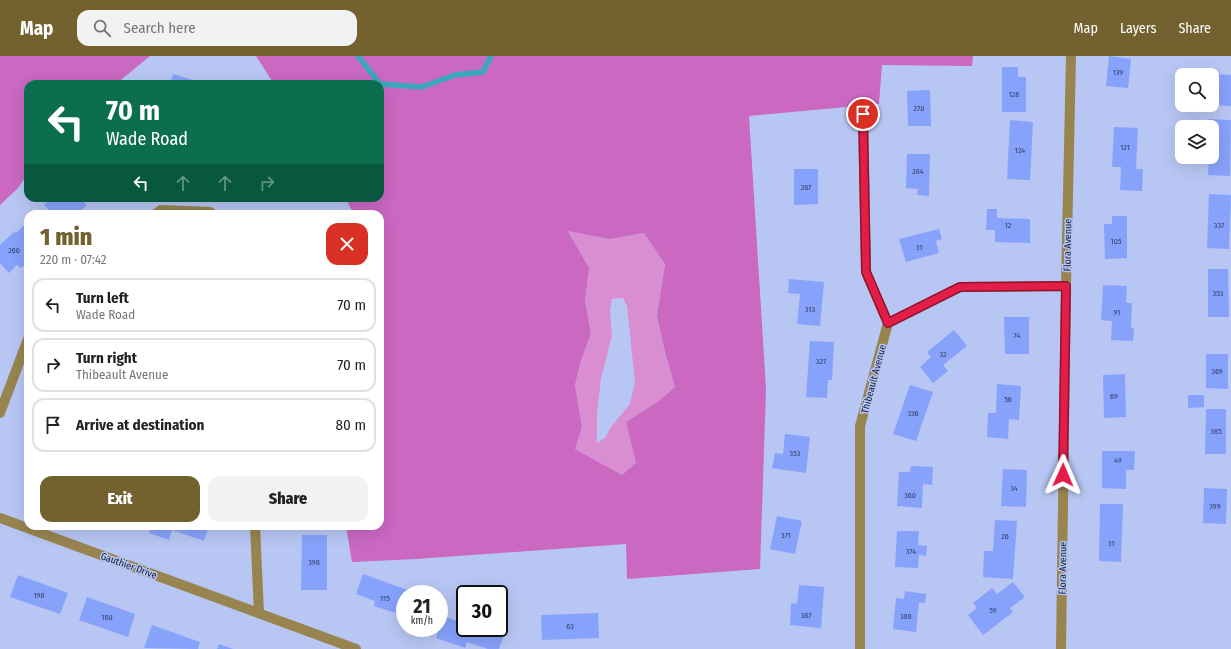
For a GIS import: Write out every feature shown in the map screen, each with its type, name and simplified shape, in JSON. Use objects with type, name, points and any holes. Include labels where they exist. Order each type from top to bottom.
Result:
[{"type":"street","name":"Flora Avenue","points":[[1061,649],[1071,56]]},
{"type":"street","points":[[863,114],[866,272],[888,323],[960,287],[1066,286]]},
{"type":"street","name":"Thibeault Avenue","points":[[860,649],[860,426],[888,323]]},
{"type":"street","points":[[0,413],[24,350]]},
{"type":"street","name":"Gauthier Drive","points":[[0,518],[24,527]]},
{"type":"street","name":"Gauthier Drive","points":[[33,530],[356,649]]},
{"type":"street","points":[[255,530],[259,613]]},
{"type":"shaded area","points":[[0,56],[150,56],[121,80],[24,80],[24,179],[17,189],[0,205]]},
{"type":"shaded area","points":[[256,56],[973,56],[972,66],[882,65],[879,104],[749,116],[766,389],[760,569],[627,579],[626,544],[416,559],[352,562],[347,530],[384,530],[384,210],[352,210],[347,202],[384,202],[384,80],[271,80]],"holes":[[[568,231],[610,239],[644,233],[665,264],[657,316],[675,387],[659,401],[626,422],[636,463],[622,475],[575,449],[582,427],[575,385],[581,360],[591,334],[585,301],[589,268]]]},
{"type":"shaded area","points":[[568,230],[610,239],[644,233],[665,264],[657,316],[675,387],[659,401],[626,422],[636,463],[622,475],[575,449],[582,427],[575,385],[581,360],[591,334],[585,301],[589,268]],"holes":[[[623,298],[627,306],[635,382],[630,404],[611,427],[605,438],[597,443],[597,414],[601,378],[612,336],[610,310],[612,299]]]},
{"type":"building","points":[[1109,56],[1131,59],[1128,88],[1106,86]]},
{"type":"building","points":[[1002,67],[1018,67],[1018,77],[1026,77],[1026,112],[1002,112]]},
{"type":"building","points":[[173,74],[193,80],[171,80]]},
{"type":"building","points":[[1219,74],[1231,75],[1231,106],[1219,105]]},
{"type":"building","points":[[930,90],[931,126],[908,126],[907,91]]},
{"type":"building","points":[[1209,119],[1231,120],[1230,176],[1208,175],[1209,164],[1219,164],[1219,120]]},
{"type":"building","points":[[1010,120],[1033,122],[1030,180],[1007,179]]},
{"type":"building","points":[[1114,127],[1138,128],[1136,169],[1143,169],[1142,191],[1120,190],[1121,167],[1112,167]]},
{"type":"building","points":[[907,154],[930,154],[929,196],[917,195],[918,189],[906,188]]},
{"type":"building","points":[[794,169],[818,169],[818,204],[794,205]]},
{"type":"building","points":[[1209,194],[1231,195],[1229,249],[1207,248]]},
{"type":"building","points":[[47,202],[84,202],[87,205],[81,210],[49,210],[44,205]]},
{"type":"building","points":[[987,209],[997,209],[997,218],[1030,219],[1030,243],[995,242],[995,230],[986,230]]},
{"type":"building","points":[[1112,216],[1127,216],[1127,258],[1105,259],[1104,224],[1112,224]]},
{"type":"building","points":[[24,226],[24,265],[21,268],[17,265],[9,273],[0,263],[0,245],[15,231],[16,233]]},
{"type":"building","points":[[939,229],[942,239],[936,241],[939,253],[906,262],[899,239]]},
{"type":"building","points":[[1208,269],[1228,269],[1229,317],[1208,317]]},
{"type":"building","points":[[789,279],[824,282],[820,326],[797,324],[800,294],[788,293]]},
{"type":"building","points":[[1103,285],[1127,286],[1126,303],[1132,303],[1131,328],[1134,328],[1133,341],[1111,340],[1112,321],[1101,320]]},
{"type":"building","points":[[1004,317],[1029,317],[1029,354],[1005,354]]},
{"type":"building","points":[[954,330],[967,346],[943,365],[948,371],[933,383],[920,367],[931,357],[927,352]]},
{"type":"building","points":[[810,341],[834,342],[832,380],[828,380],[827,398],[806,397]]},
{"type":"building","points":[[1206,354],[1228,354],[1228,389],[1206,388]]},
{"type":"building","points":[[1125,374],[1126,417],[1104,418],[1103,375]]},
{"type":"building","points":[[997,384],[1021,386],[1019,420],[1009,419],[1008,439],[987,437],[988,413],[996,413]]},
{"type":"building","points":[[910,385],[933,392],[916,441],[893,434]]},
{"type":"building","points":[[1188,395],[1204,395],[1204,407],[1188,408]]},
{"type":"building","points":[[1206,409],[1226,409],[1226,454],[1205,454]]},
{"type":"building","points":[[785,434],[810,437],[806,473],[772,468],[775,453],[783,454]]},
{"type":"building","points":[[1102,451],[1135,451],[1134,470],[1126,470],[1126,489],[1102,488]]},
{"type":"building","points":[[911,466],[933,467],[932,485],[923,484],[922,508],[897,506],[899,472],[910,472]]},
{"type":"building","points":[[1003,469],[1027,470],[1026,507],[1001,506]]},
{"type":"building","points":[[1204,488],[1227,489],[1226,524],[1203,523]]},
{"type":"building","points":[[1100,504],[1123,504],[1121,562],[1099,561]]},
{"type":"building","points":[[777,516],[802,521],[795,554],[770,549]]},
{"type":"building","points":[[995,520],[1017,521],[1013,579],[983,577],[984,551],[993,551]]},
{"type":"building","points":[[150,530],[172,530],[169,540],[149,533]]},
{"type":"building","points":[[172,530],[208,530],[204,541]]},
{"type":"building","points":[[897,531],[919,531],[918,545],[927,546],[926,556],[919,555],[918,568],[895,567]]},
{"type":"building","points":[[302,535],[327,535],[327,590],[301,590]]},
{"type":"building","points":[[363,574],[396,586],[396,613],[374,606],[375,601],[356,594]]},
{"type":"building","points":[[18,575],[68,593],[60,614],[10,597]]},
{"type":"building","points":[[1013,582],[1025,597],[1010,608],[1013,612],[983,635],[968,615],[977,608],[973,603],[992,588],[997,594]]},
{"type":"building","points":[[799,585],[824,587],[821,628],[790,625],[791,603],[797,604]]},
{"type":"building","points":[[905,591],[926,594],[925,603],[919,602],[916,632],[893,629],[896,598],[904,599]]},
{"type":"building","points":[[87,597],[135,614],[128,637],[79,620]]},
{"type":"building","points":[[598,613],[599,638],[542,640],[541,615]]},
{"type":"building","points":[[448,618],[456,621],[456,637],[503,637],[499,649],[488,649],[467,642],[465,648],[436,638],[448,637]]},
{"type":"building","points":[[152,625],[200,642],[198,649],[144,648]]},
{"type":"building","points":[[219,644],[233,649],[217,649]]},
{"type":"waterway","points":[[358,56],[377,80]]},
{"type":"waterway","points":[[384,84],[422,87],[455,75],[483,72],[491,56]]},
{"type":"route","points":[[863,114],[866,272],[888,323],[960,287],[1066,286],[1063,475]]}]
